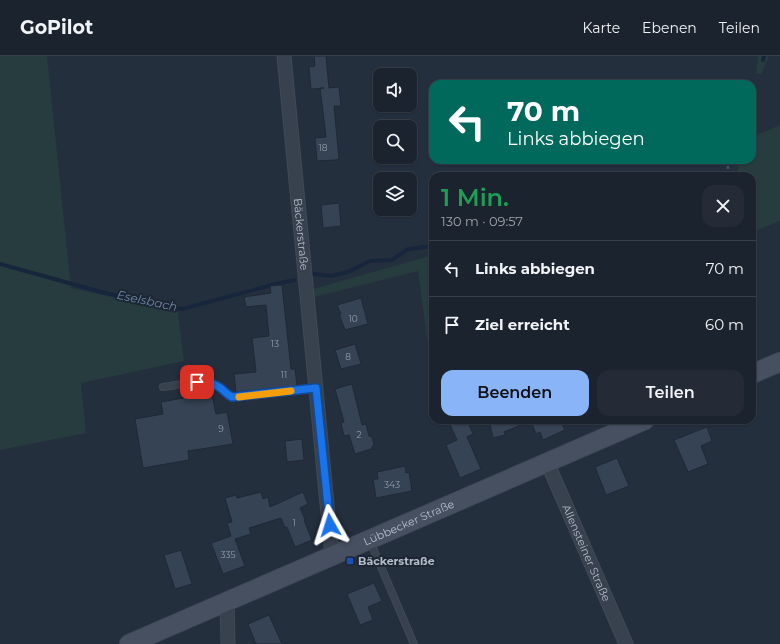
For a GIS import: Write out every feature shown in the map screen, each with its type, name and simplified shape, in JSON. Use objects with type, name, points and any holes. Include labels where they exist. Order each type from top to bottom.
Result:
[{"type":"main road","points":[[756,372],[780,362]]},
{"type":"main road","name":"Lübbecker Straße","points":[[129,644],[636,424]]},
{"type":"street","name":"Bäckerstraße","points":[[284,56],[332,556]]},
{"type":"street","name":"Allensteiner Straße","points":[[547,462],[626,644]]},
{"type":"street","points":[[228,601],[228,644]]},
{"type":"lane","points":[[163,387],[197,382],[210,382],[219,387],[225,394],[232,397],[316,388]]},
{"type":"lane","points":[[370,539],[414,644]]},
{"type":"green space","points":[[0,56],[47,56],[71,288],[178,312],[184,361],[81,383],[86,433],[0,450]]},
{"type":"green space","points":[[758,56],[769,56],[761,74],[756,74]]},
{"type":"green space","points":[[780,125],[780,221],[756,230],[756,172],[738,172],[738,164],[756,164],[756,135]]},
{"type":"green space","points":[[429,256],[429,352],[418,271],[314,297],[313,289]]},
{"type":"building","points":[[314,56],[326,56],[329,88],[339,87],[341,106],[334,106],[339,159],[335,160],[317,161],[315,138],[326,137],[320,88],[311,89],[309,67],[315,66]]},
{"type":"building","points":[[339,203],[341,226],[323,228],[321,205]]},
{"type":"building","points":[[282,285],[291,369],[295,369],[297,386],[236,392],[234,374],[256,372],[252,338],[269,336],[266,305],[246,307],[244,297],[271,293],[270,286]]},
{"type":"building","points":[[361,298],[368,324],[345,330],[337,305]]},
{"type":"building","points":[[355,344],[361,364],[341,369],[335,350]]},
{"type":"building","points":[[352,384],[362,425],[366,424],[369,436],[372,437],[374,444],[371,449],[355,454],[349,435],[344,436],[341,423],[344,422],[335,389]]},
{"type":"building","points":[[211,390],[216,414],[227,412],[233,444],[188,451],[189,460],[143,468],[135,419],[163,414],[161,402],[200,395],[199,393]]},
{"type":"building","points":[[450,424],[469,424],[473,434],[467,437],[481,469],[460,478],[446,445],[457,440]]},
{"type":"building","points":[[490,424],[524,424],[504,432],[505,435],[493,438]]},
{"type":"building","points":[[532,424],[562,424],[565,430],[543,440],[540,432],[536,434]]},
{"type":"building","points":[[707,427],[712,441],[701,446],[708,464],[688,472],[674,440]]},
{"type":"building","points":[[302,439],[304,460],[287,462],[285,441]]},
{"type":"building","points":[[617,458],[629,486],[606,495],[595,467]]},
{"type":"building","points":[[405,466],[406,473],[409,472],[412,491],[376,498],[373,479],[378,479],[377,472]]},
{"type":"building","points":[[261,492],[263,499],[268,497],[270,507],[303,492],[308,504],[300,508],[312,540],[295,547],[287,527],[285,528],[281,518],[249,528],[251,534],[235,539],[245,566],[223,574],[211,543],[231,536],[227,523],[232,522],[225,498],[236,495],[237,498]]},
{"type":"building","points":[[181,550],[192,584],[175,589],[164,555]]},
{"type":"building","points":[[374,583],[382,601],[368,607],[373,620],[360,625],[347,594]]},
{"type":"building","points":[[269,615],[282,644],[256,644],[248,624]]},
{"type":"waterway","name":"Eselsbach","points":[[763,60],[764,56]]},
{"type":"waterway","name":"Eselsbach","points":[[314,274],[331,276],[348,272],[370,261],[392,260],[408,249],[429,246]]},
{"type":"waterway","name":"Eselsbach","points":[[0,264],[94,290],[156,305],[182,309],[294,280]]},
{"type":"slow traffic","points":[[239,397],[291,391]]},
{"type":"place","name":"Bäckerstraße","points":[[350,561]]},
{"type":"route","points":[[197,382],[210,382],[219,387],[225,394],[232,397],[316,388],[330,525]]}]
